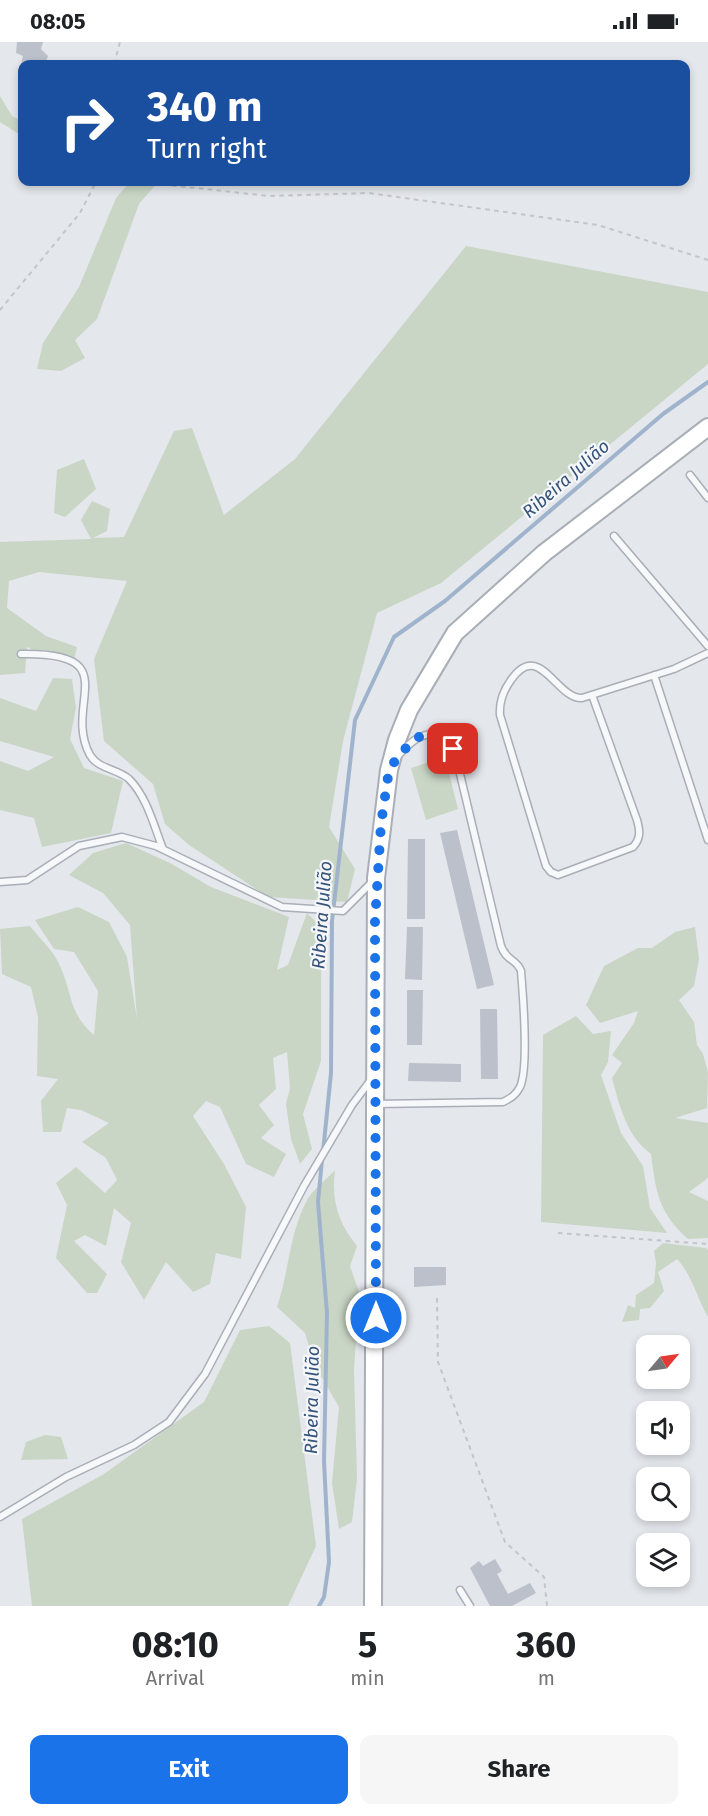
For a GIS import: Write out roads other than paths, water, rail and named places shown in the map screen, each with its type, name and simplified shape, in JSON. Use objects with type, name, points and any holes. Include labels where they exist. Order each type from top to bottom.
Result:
[{"type":"main road","points":[[373,1606],[376,878],[389,770],[397,740],[410,710],[462,625],[544,553],[708,427]]},
{"type":"lane","points":[[690,475],[708,498]]},
{"type":"lane","points":[[614,536],[708,646]]},
{"type":"lane","points":[[592,694],[640,832],[638,841],[633,847],[558,875],[551,873],[546,866],[504,731],[499,702],[516,673],[524,668],[537,667],[546,671],[566,693],[576,698],[654,675],[695,661],[708,653]]},
{"type":"lane","points":[[21,654],[62,657],[82,671],[87,680],[81,720],[90,754],[95,761],[126,777],[135,786],[163,849]]},
{"type":"lane","points":[[654,675],[708,840]]},
{"type":"lane","points":[[375,1104],[503,1102],[515,1095],[521,1085],[524,1052],[521,971],[518,964],[507,958],[501,946],[453,749],[439,734],[421,736],[399,755],[389,770]]},
{"type":"lane","points":[[700,816],[708,814]]},
{"type":"lane","points":[[0,882],[27,880],[79,846],[122,837],[163,849],[282,907],[344,911],[376,878]]},
{"type":"lane","points":[[0,1517],[66,1477],[134,1445],[169,1422],[205,1374],[304,1186],[352,1105],[374,1076]]},
{"type":"lane","points":[[460,1590],[470,1606]]},
{"type":"waterway","name":"Ribeira Julião","points":[[323,1152],[331,1073],[332,921],[355,720],[394,637],[445,601],[663,414],[708,382]]},
{"type":"waterway","name":"Ribeira Julião","points":[[319,1606],[324,1597],[329,1562],[324,1461],[327,1313],[318,1202],[322,1160]]}]
